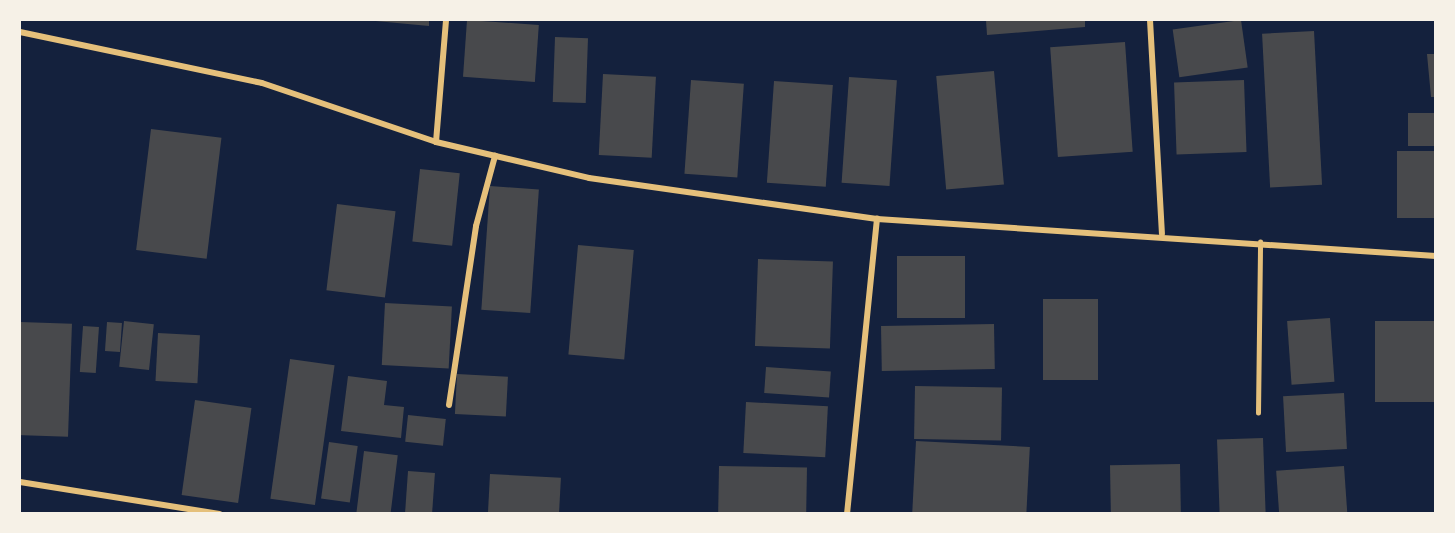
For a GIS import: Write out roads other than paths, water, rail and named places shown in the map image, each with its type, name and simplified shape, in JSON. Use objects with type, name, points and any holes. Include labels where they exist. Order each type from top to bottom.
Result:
[{"type":"street","points":[[436,142],[446,20]]},
{"type":"street","points":[[1150,20],[1162,234]]},
{"type":"street","points":[[20,32],[262,82],[436,142],[589,178],[877,219],[1162,234],[1436,256]]},
{"type":"street","points":[[449,405],[476,226],[495,156]]},
{"type":"street","points":[[847,513],[877,219]]},
{"type":"street","points":[[20,482],[219,513]]},
{"type":"lane","points":[[1258,413],[1260,242]]}]
